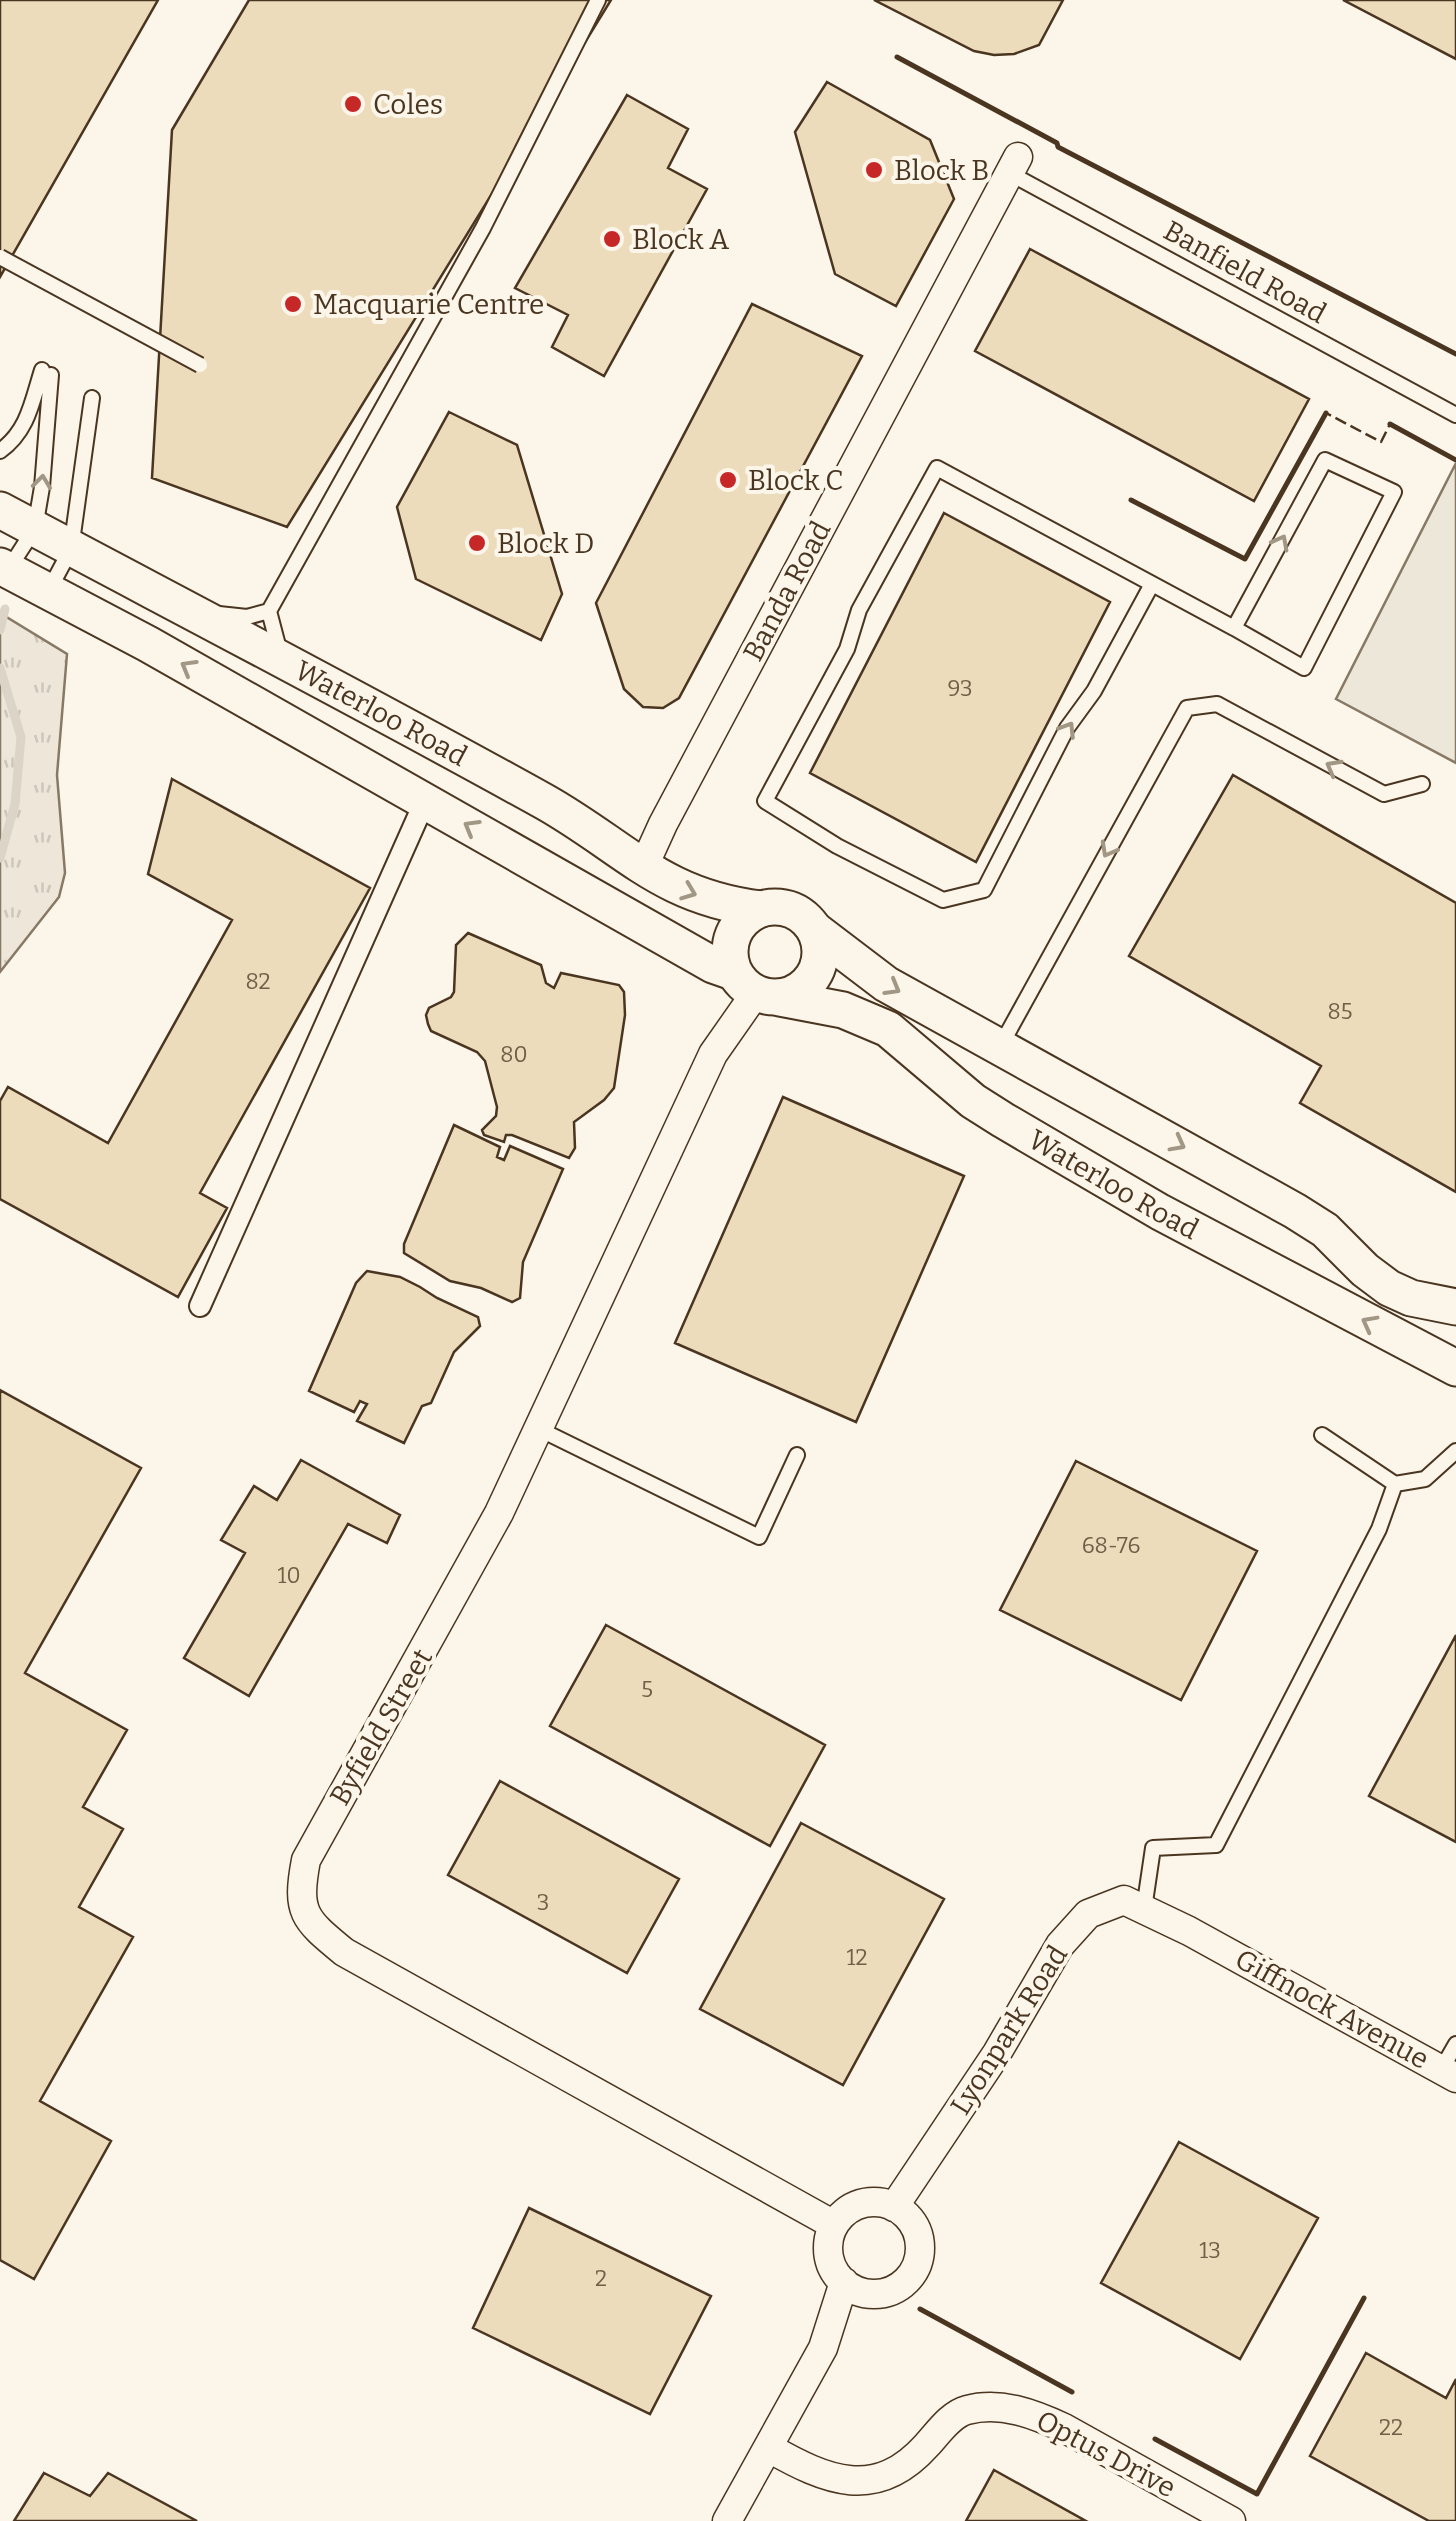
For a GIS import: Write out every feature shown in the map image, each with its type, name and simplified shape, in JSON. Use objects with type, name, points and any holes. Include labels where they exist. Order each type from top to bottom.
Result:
[{"type":"street","name":"Banda Road","points":[[643,868],[662,824],[1014,165]]},
{"type":"street","name":"Waterloo Road","points":[[0,510],[548,804],[669,884],[700,897],[760,909]]},
{"type":"street","name":"Waterloo Road","points":[[4,568],[756,988],[843,1010],[888,1029],[972,1101],[1003,1120],[1160,1212],[1456,1368]]},
{"type":"street","points":[[200,1306],[425,801]]},
{"type":"street","points":[[815,930],[820,944],[816,973],[794,994],[756,988],[730,941],[736,927],[760,909],[779,906],[796,912],[886,984],[1295,1210],[1325,1230],[1389,1288],[1411,1298],[1456,1307]]},
{"type":"street","name":"Byfield Street","points":[[756,988],[713,1054],[500,1512],[306,1860],[300,1895],[311,1924],[344,1952],[834,2225]]},
{"type":"street","name":"Lyonpark Road","points":[[894,2206],[998,2053],[1060,1945],[1088,1914],[1124,1900],[1207,1941]]},
{"type":"street","name":"Giffnock Avenue","points":[[1207,1941],[1449,2074]]},
{"type":"street","points":[[881,2202],[894,2206],[916,2228],[919,2259],[913,2273],[902,2285],[872,2294],[857,2290],[834,2270],[829,2255],[834,2225],[854,2206],[881,2202]]},
{"type":"street","points":[[726,2521],[823,2348],[844,2282]]},
{"type":"street","name":"Optus Drive","points":[[769,2448],[814,2473],[862,2481],[902,2470],[964,2410],[1005,2406],[1064,2428],[1232,2521]]},
{"type":"lane","points":[[187,611],[247,617],[268,610],[482,228],[598,0]]},
{"type":"lane","name":"Banfield Road","points":[[1014,165],[1456,415]]},
{"type":"lane","points":[[0,258],[200,364]]},
{"type":"lane","points":[[0,451],[24,426],[47,373],[35,528],[4,568]]},
{"type":"lane","points":[[48,591],[71,549],[92,398]]},
{"type":"lane","points":[[1152,584],[1094,691],[1067,728],[984,890],[943,900],[837,846],[765,801],[846,649],[859,610],[937,468],[1234,628],[1304,668],[1394,492],[1325,460],[1234,628]]},
{"type":"lane","points":[[268,610],[282,662]]},
{"type":"lane","points":[[1000,1047],[1187,708],[1217,704],[1384,794],[1422,784]]},
{"type":"lane","points":[[538,1429],[759,1536],[797,1455]]},
{"type":"lane","points":[[1322,1435],[1395,1484],[1425,1479],[1456,1451]]},
{"type":"lane","points":[[1144,1909],[1153,1848],[1216,1845],[1379,1529],[1395,1484]]},
{"type":"lane","points":[[1449,2074],[1456,2044]]},
{"type":"green space","points":[[0,613],[67,654],[57,775],[65,873],[59,897],[0,972]]},
{"type":"shaded area","points":[[1456,463],[1456,763],[1336,699]]},
{"type":"building","points":[[0,0],[158,0],[0,277]]},
{"type":"building","name":"Macquarie Centre","points":[[249,0],[611,0],[287,527],[152,478],[172,130]]},
{"type":"building","points":[[874,0],[1063,0],[1039,45],[1014,54],[994,55],[974,51]]},
{"type":"building","points":[[1343,0],[1456,0],[1456,59]]},
{"type":"building","name":"Block B","points":[[827,82],[930,140],[954,199],[896,306],[835,274],[795,132]]},
{"type":"building","name":"Block A","points":[[627,95],[688,129],[668,168],[707,189],[604,376],[552,347],[568,315],[515,288]]},
{"type":"building","points":[[1030,249],[1309,399],[1254,501],[975,351]]},
{"type":"building","name":"Block C","points":[[752,304],[862,356],[679,698],[663,708],[643,707],[624,689],[596,603]]},
{"type":"building","name":"Block D","points":[[449,412],[517,445],[562,594],[541,640],[416,579],[397,507]]},
{"type":"building","points":[[944,513],[1110,602],[976,862],[810,773]]},
{"type":"building","points":[[1233,775],[1456,903],[1456,1192],[1300,1103],[1321,1066],[1129,956]]},
{"type":"building","points":[[172,779],[370,888],[200,1193],[227,1208],[178,1297],[0,1199],[0,1101],[8,1087],[108,1143],[232,920],[148,874]]},
{"type":"building","points":[[468,933],[541,965],[546,983],[554,988],[561,973],[619,985],[624,992],[625,1015],[614,1088],[574,1122],[575,1148],[569,1158],[512,1135],[506,1135],[504,1142],[484,1135],[482,1130],[496,1116],[497,1107],[485,1061],[477,1052],[431,1031],[426,1015],[429,1008],[454,992],[456,945]]},
{"type":"building","points":[[783,1097],[964,1176],[856,1422],[675,1343]]},
{"type":"building","points":[[454,1125],[500,1147],[497,1157],[504,1160],[510,1146],[563,1169],[523,1262],[520,1298],[512,1302],[481,1288],[450,1281],[404,1253],[404,1244]]},
{"type":"building","points":[[367,1271],[400,1277],[478,1317],[480,1326],[454,1352],[431,1403],[422,1406],[404,1443],[357,1421],[367,1404],[360,1401],[354,1412],[309,1391],[356,1283]]},
{"type":"building","points":[[0,1390],[141,1468],[25,1673],[127,1730],[83,1807],[123,1829],[79,1907],[133,1937],[40,2101],[111,2141],[34,2279],[0,2260]]},
{"type":"building","points":[[301,1460],[400,1515],[387,1543],[348,1524],[249,1696],[184,1658],[245,1553],[221,1540],[254,1486],[277,1500]]},
{"type":"building","points":[[1076,1461],[1257,1551],[1181,1700],[1000,1610]]},
{"type":"building","points":[[606,1625],[825,1745],[770,1846],[550,1726]]},
{"type":"building","points":[[1456,1635],[1456,1842],[1369,1796]]},
{"type":"building","points":[[500,1781],[679,1879],[627,1973],[448,1875]]},
{"type":"building","points":[[801,1823],[944,1899],[843,2085],[700,2009]]},
{"type":"building","points":[[1179,2142],[1318,2218],[1240,2359],[1101,2283]]},
{"type":"building","points":[[529,2208],[711,2296],[650,2414],[473,2328]]},
{"type":"building","points":[[1366,2353],[1446,2398],[1456,2379],[1456,2521],[1429,2521],[1310,2456]]},
{"type":"building","points":[[994,2470],[1086,2521],[966,2521]]},
{"type":"building","points":[[44,2473],[90,2496],[108,2473],[197,2521],[14,2521]]},
{"type":"waterway","points":[[0,630],[5,609]]},
{"type":"waterway","points":[[0,668],[21,737],[15,804],[0,858]]},
{"type":"fence","points":[[1131,500],[1245,559],[1326,413],[1381,442],[1390,424]]},
{"type":"wall","points":[[897,57],[1057,143],[1058,147],[1456,354]]},
{"type":"wall","points":[[1131,500],[1245,559],[1326,413]]},
{"type":"wall","points":[[1390,424],[1456,460]]},
{"type":"wall","points":[[1155,2439],[1257,2494],[1364,2298]]},
{"type":"wall","points":[[920,2309],[1072,2392]]},
{"type":"place","name":"Coles","points":[[353,104]]},
{"type":"place","name":"Block B","points":[[874,170]]},
{"type":"place","name":"Block A","points":[[612,239]]},
{"type":"place","name":"Macquarie Centre","points":[[293,304]]},
{"type":"place","name":"Block C","points":[[728,480]]},
{"type":"place","name":"Block D","points":[[477,543]]}]
